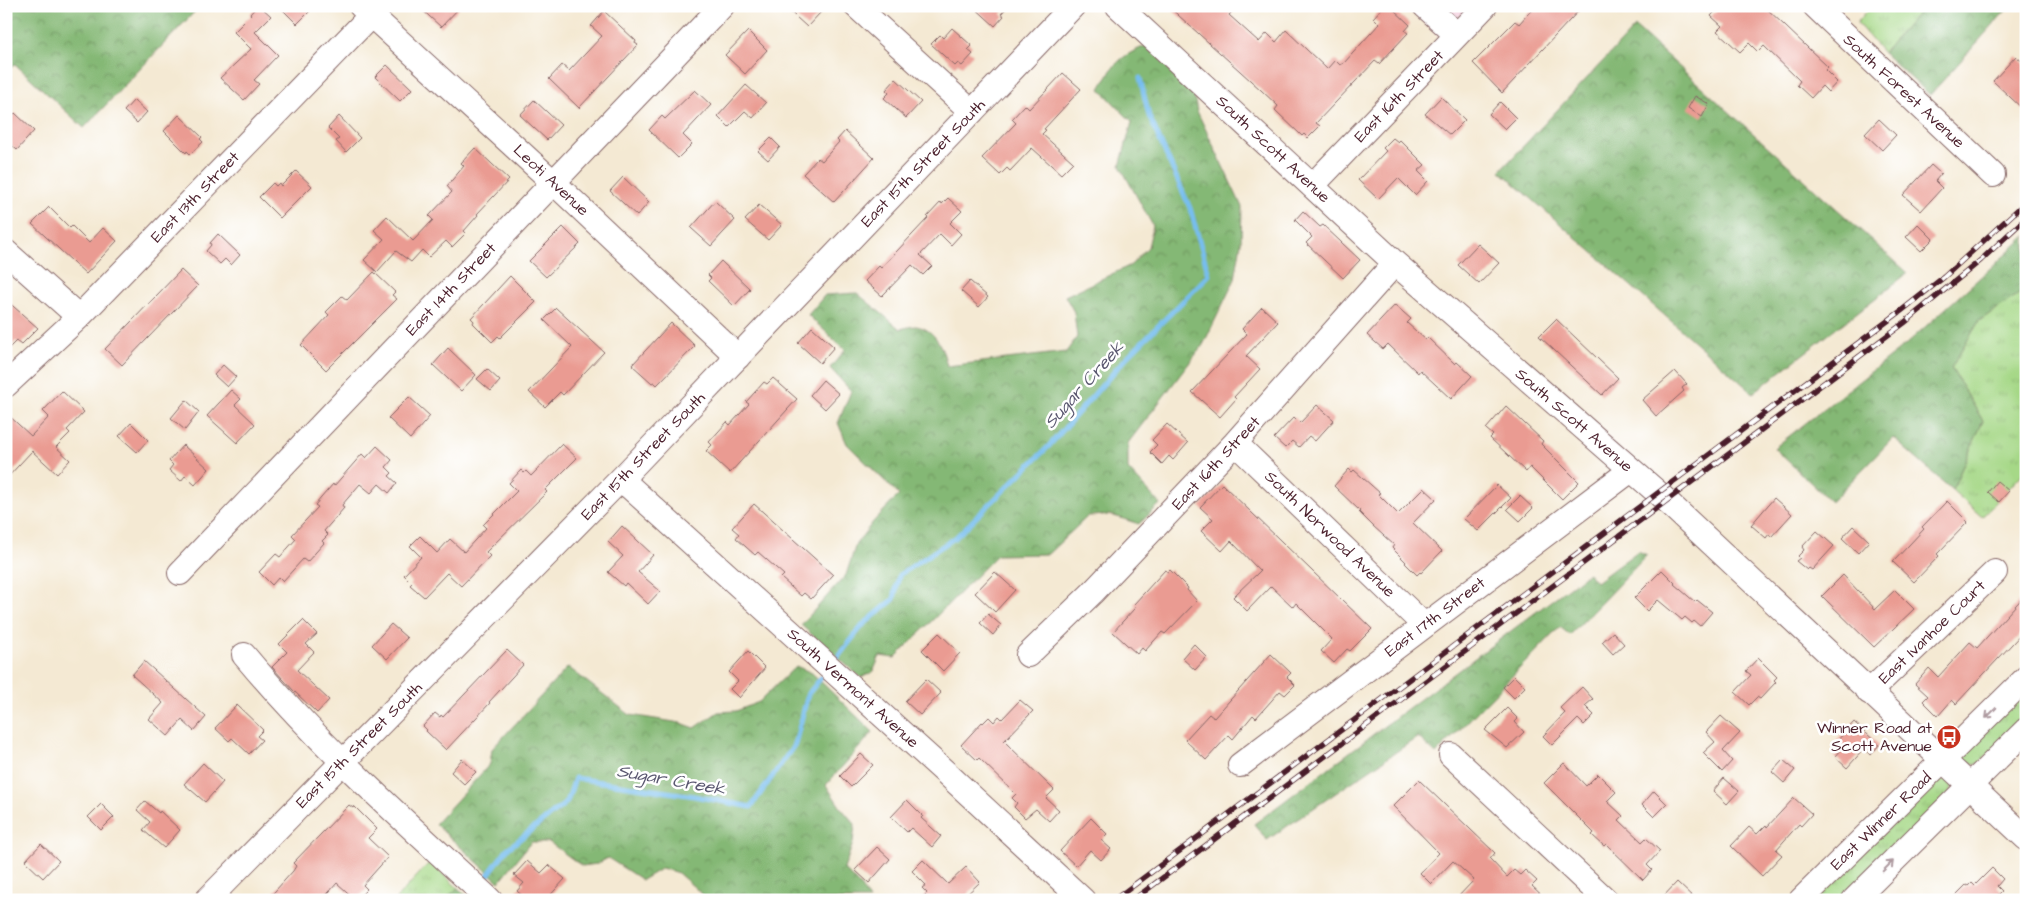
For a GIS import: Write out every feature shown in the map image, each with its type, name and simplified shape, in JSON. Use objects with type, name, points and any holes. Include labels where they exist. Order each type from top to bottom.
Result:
[{"type":"street","name":"East 14th Street","points":[[180,573],[722,6]]},
{"type":"street","points":[[856,6],[972,112]]},
{"type":"street","name":"East 15th Street South","points":[[207,900],[621,479],[1073,6]]},
{"type":"street","name":"South Scott Avenue","points":[[1118,6],[1395,263],[1631,470],[2026,838]]},
{"type":"street","points":[[1426,6],[1457,35]]},
{"type":"street","name":"East 16th Street","points":[[1312,186],[1485,6]]},
{"type":"street","name":"South Forest Avenue","points":[[1814,6],[1993,175]]},
{"type":"street","name":"Leoti Avenue","points":[[371,9],[738,357]]},
{"type":"street","name":"East 13th Street","points":[[6,385],[79,318],[371,9]]},
{"type":"street","points":[[6,252],[79,318]]},
{"type":"street","name":"East 16th Street","points":[[1028,655],[1092,593],[1235,443],[1395,263]]},
{"type":"street","name":"South Norwood Avenue","points":[[1235,443],[1424,625]]},
{"type":"street","name":"East 17th Street","points":[[1240,765],[1631,470]]},
{"type":"street","name":"South Vermont Avenue","points":[[621,479],[937,764],[1083,900]]},
{"type":"street","name":"East Ivanhoe Court","points":[[1869,692],[1995,572]]},
{"type":"street","points":[[244,655],[273,690],[342,762],[490,900]]},
{"type":"street","name":"East Winner Road","points":[[1801,900],[2026,678]]},
{"type":"street","points":[[1854,900],[2026,730]]},
{"type":"street","points":[[1451,755],[1606,900]]},
{"type":"shaded area","points":[[1407,6],[1470,6],[1440,37]]},
{"type":"green space","points":[[6,6],[200,6],[84,128],[15,64],[6,73]]},
{"type":"green space","points":[[1871,6],[1924,6],[1883,53],[1857,23]]},
{"type":"green space","points":[[1924,6],[2010,6],[1930,95],[1883,53]]},
{"type":"green space","points":[[1635,27],[1908,273],[1753,393],[1500,171]]},
{"type":"green space","points":[[1148,45],[1192,86],[1197,111],[1242,207],[1241,243],[1235,279],[1203,345],[1128,443],[1128,469],[1160,504],[1139,524],[1111,515],[1088,516],[1048,554],[997,555],[895,658],[880,656],[873,672],[861,678],[801,625],[846,575],[856,544],[873,522],[899,495],[847,444],[838,423],[851,391],[830,368],[845,350],[808,315],[825,295],[857,293],[900,329],[916,326],[934,335],[941,347],[947,366],[1066,352],[1077,337],[1074,312],[1065,296],[1131,265],[1148,247],[1153,226],[1120,166],[1132,122],[1100,89],[1109,73],[1119,61]]},
{"type":"green space","points":[[2026,236],[2026,289],[1979,321],[1951,368],[1983,421],[1952,490],[1893,438],[1831,502],[1774,448],[1905,345]]},
{"type":"green space","points":[[2026,289],[2026,470],[1982,517],[1952,490],[1983,421],[1951,368],[1979,321]]},
{"type":"green space","points":[[1638,551],[1647,555],[1570,635],[1560,627],[1436,754],[1418,737],[1267,840],[1254,824],[1588,573],[1596,582]]},
{"type":"green space","points":[[796,666],[812,673],[873,732],[826,785],[841,808],[855,824],[853,843],[844,869],[861,887],[869,900],[709,900],[678,873],[662,868],[642,880],[608,858],[597,864],[582,866],[549,842],[531,842],[499,882],[435,824],[490,764],[492,749],[568,667],[630,715],[681,723],[695,728],[718,712],[736,711],[759,702]]},
{"type":"green space","points":[[2026,689],[2026,717],[1980,763],[1969,762],[1963,757],[1963,752]]},
{"type":"green space","points":[[1946,774],[1953,785],[1950,793],[1840,900],[1812,900]]},
{"type":"green space","points":[[430,862],[458,888],[444,900],[395,900]]},
{"type":"green space","points":[[458,888],[471,900],[444,900]]},
{"type":"building","points":[[257,6],[260,6],[271,16],[255,32],[278,55],[254,80],[259,84],[244,100],[220,78],[251,49],[234,32]]},
{"type":"building","points":[[279,6],[315,6],[297,24]]},
{"type":"building","points":[[418,6],[461,6],[441,27]]},
{"type":"building","points":[[784,6],[815,6],[821,12],[807,27]]},
{"type":"building","points":[[973,6],[1008,6],[1001,14],[1004,16],[995,26]]},
{"type":"building","points":[[1168,6],[1237,6],[1229,15],[1259,42],[1267,33],[1276,42],[1286,30],[1327,69],[1335,60],[1340,65],[1344,63],[1379,24],[1373,18],[1384,6],[1390,6],[1410,25],[1405,31],[1408,33],[1379,64],[1375,61],[1316,123],[1320,126],[1308,138],[1304,134],[1302,136],[1275,110],[1278,106]]},
{"type":"building","points":[[1535,6],[1583,6],[1502,93],[1473,63],[1515,21],[1519,24]]},
{"type":"building","points":[[1720,6],[1764,6],[1828,67],[1825,70],[1837,82],[1828,92],[1822,86],[1811,98],[1797,85],[1800,81],[1764,46],[1758,52],[1749,43],[1740,52],[1717,31],[1722,26],[1711,16]]},
{"type":"building","points":[[604,11],[638,45],[579,108],[549,79],[562,65],[569,71],[602,36],[591,26]]},
{"type":"building","points":[[952,28],[972,46],[968,50],[973,54],[962,66],[958,63],[955,66],[931,44],[940,35],[943,38]]},
{"type":"building","points":[[748,31],[767,50],[745,74],[725,55]]},
{"type":"building","points":[[2016,56],[2026,65],[2026,112],[1993,81]]},
{"type":"building","points":[[387,65],[412,89],[400,101],[375,77]]},
{"type":"building","points":[[1063,73],[1081,89],[1044,129],[1046,130],[1042,134],[1073,162],[1061,174],[1032,148],[1010,171],[1007,168],[1000,175],[982,158],[1016,123],[1012,119],[1025,105],[1029,109]]},
{"type":"building","points":[[896,79],[921,102],[906,118],[884,98],[889,93],[886,90]]},
{"type":"building","points":[[746,85],[766,103],[753,118],[745,111],[729,127],[718,116]]},
{"type":"building","points":[[695,90],[711,105],[683,135],[692,144],[678,158],[649,130],[662,116],[665,119]]},
{"type":"building","points":[[1695,96],[1709,104],[1702,117],[1688,108]]},
{"type":"building","points":[[1441,97],[1465,120],[1450,135],[1425,114]]},
{"type":"building","points":[[134,100],[147,112],[137,123],[124,111]]},
{"type":"building","points":[[534,100],[561,125],[547,140],[520,115]]},
{"type":"building","points":[[1500,102],[1516,118],[1505,129],[1489,114]]},
{"type":"building","points":[[15,113],[34,131],[17,150],[6,140],[6,122]]},
{"type":"building","points":[[179,115],[202,137],[200,139],[203,142],[190,154],[187,151],[186,153],[164,131]]},
{"type":"building","points":[[339,116],[360,138],[346,152],[336,141],[339,139],[328,128]]},
{"type":"building","points":[[1879,119],[1896,135],[1882,150],[1865,134]]},
{"type":"building","points":[[845,131],[874,158],[834,202],[803,174],[818,158],[822,161],[839,142],[837,140]]},
{"type":"building","points":[[771,138],[780,147],[768,160],[758,151]]},
{"type":"building","points":[[1393,138],[1398,142],[1400,140],[1425,165],[1418,171],[1428,181],[1415,195],[1398,178],[1378,199],[1358,180],[1386,151],[1383,148]]},
{"type":"building","points":[[475,148],[509,180],[477,214],[464,231],[466,233],[452,247],[446,241],[429,257],[422,250],[411,262],[396,251],[377,272],[364,260],[384,239],[374,230],[387,216],[413,241],[433,220],[429,216],[452,192],[447,186],[464,166],[461,163]]},
{"type":"building","points":[[1931,165],[1941,174],[1935,181],[1942,188],[1921,211],[1903,195]]},
{"type":"building","points":[[296,171],[312,186],[280,218],[259,197],[273,183],[276,186],[279,183],[281,186]]},
{"type":"building","points":[[623,177],[649,202],[637,216],[610,191]]},
{"type":"building","points":[[948,198],[962,211],[950,223],[961,234],[951,245],[940,234],[920,255],[932,266],[923,275],[912,265],[882,296],[865,281],[879,266],[881,268],[941,202],[942,204]]},
{"type":"building","points":[[715,201],[735,220],[711,246],[691,228]]},
{"type":"building","points":[[759,205],[782,225],[768,240],[745,220]]},
{"type":"building","points":[[49,207],[70,228],[72,226],[89,243],[103,228],[117,241],[86,274],[32,224]]},
{"type":"building","points":[[1303,211],[1320,227],[1323,225],[1360,260],[1343,278],[1306,243],[1312,237],[1295,220]]},
{"type":"building","points":[[1918,224],[1933,239],[1921,251],[1906,237]]},
{"type":"building","points":[[563,227],[580,244],[546,277],[529,261]]},
{"type":"building","points":[[218,234],[240,255],[231,265],[225,259],[220,264],[206,251]]},
{"type":"building","points":[[1478,244],[1499,263],[1479,284],[1458,265]]},
{"type":"building","points":[[721,261],[750,289],[734,306],[708,281],[711,278],[708,275]]},
{"type":"building","points":[[181,270],[198,286],[122,365],[105,349]]},
{"type":"building","points":[[374,272],[395,292],[392,295],[397,299],[326,370],[301,345],[329,315],[326,312],[342,296],[347,300]]},
{"type":"building","points":[[510,276],[536,302],[500,338],[498,336],[492,342],[473,323],[474,321],[471,318]]},
{"type":"building","points":[[970,281],[988,297],[979,307],[961,291]]},
{"type":"building","points":[[6,300],[38,328],[21,345],[16,341],[6,351]]},
{"type":"building","points":[[1395,305],[1411,319],[1407,323],[1426,340],[1428,338],[1455,364],[1457,362],[1472,376],[1451,399],[1420,370],[1418,373],[1388,344],[1383,349],[1367,335]]},
{"type":"building","points":[[1262,307],[1278,322],[1246,356],[1260,369],[1234,397],[1236,399],[1220,417],[1192,392],[1247,334],[1242,329]]},
{"type":"building","points":[[556,308],[604,352],[563,395],[560,392],[545,407],[529,392],[572,347],[544,320]]},
{"type":"building","points":[[1556,319],[1618,378],[1602,395],[1539,336]]},
{"type":"building","points":[[671,323],[695,346],[657,385],[654,382],[652,383],[632,365]]},
{"type":"building","points":[[812,327],[834,347],[820,363],[798,343]]},
{"type":"building","points":[[448,348],[476,375],[461,391],[433,365]]},
{"type":"building","points":[[223,365],[236,377],[227,387],[214,375]]},
{"type":"building","points":[[487,369],[500,381],[491,391],[477,379]]},
{"type":"building","points":[[1675,371],[1687,384],[1682,388],[1684,391],[1656,416],[1642,400]]},
{"type":"building","points":[[773,378],[797,399],[730,473],[706,451],[712,445],[709,442],[727,422],[730,425],[749,404],[746,402],[764,382],[767,384]]},
{"type":"building","points":[[823,380],[839,394],[825,409],[810,395]]},
{"type":"building","points":[[231,390],[241,399],[235,405],[255,424],[237,443],[207,416]]},
{"type":"building","points":[[62,391],[84,412],[67,430],[70,433],[56,447],[70,460],[57,474],[32,451],[6,479],[6,413],[31,436],[49,417],[43,411]]},
{"type":"building","points":[[409,397],[430,416],[410,439],[388,418]]},
{"type":"building","points":[[186,400],[199,412],[185,430],[171,418]]},
{"type":"building","points":[[1317,405],[1334,420],[1315,441],[1309,436],[1299,447],[1292,441],[1285,448],[1274,438],[1294,417],[1300,423]]},
{"type":"building","points":[[1506,406],[1543,441],[1541,444],[1579,482],[1562,499],[1530,467],[1526,472],[1490,438],[1493,435],[1486,429]]},
{"type":"building","points":[[131,423],[148,440],[137,452],[119,436]]},
{"type":"building","points":[[1167,424],[1188,443],[1173,460],[1169,456],[1162,464],[1150,452],[1157,445],[1152,440]]},
{"type":"building","points":[[562,444],[577,458],[545,490],[547,492],[486,552],[490,556],[461,586],[447,573],[424,597],[410,585],[412,583],[404,575],[421,557],[410,546],[420,536],[437,553],[450,539],[464,552],[486,528],[483,525],[517,491],[509,483],[521,470],[524,473],[526,471],[531,476]]},
{"type":"building","points":[[183,445],[209,469],[195,485],[185,476],[181,481],[169,470],[173,465],[169,461]]},
{"type":"building","points":[[377,446],[392,460],[386,467],[392,473],[389,476],[397,483],[389,493],[379,484],[371,493],[360,484],[342,505],[344,508],[324,531],[328,535],[322,541],[324,543],[307,562],[303,559],[283,581],[279,577],[272,585],[259,572],[276,554],[280,557],[296,539],[292,535],[318,507],[315,505],[333,484],[334,486],[362,454],[366,458]]},
{"type":"building","points":[[1349,469],[1352,472],[1354,470],[1380,493],[1378,494],[1398,514],[1424,488],[1436,499],[1413,523],[1442,551],[1421,573],[1417,575],[1405,563],[1392,548],[1394,545],[1334,486]]},
{"type":"building","points":[[1997,481],[2009,491],[1999,502],[1988,492]]},
{"type":"building","points":[[1222,484],[1372,629],[1350,651],[1347,649],[1334,663],[1321,651],[1332,639],[1296,603],[1293,607],[1271,586],[1247,611],[1233,597],[1260,571],[1231,541],[1222,551],[1201,531],[1213,519],[1200,507]]},
{"type":"building","points":[[1497,485],[1511,498],[1478,531],[1464,519]]},
{"type":"building","points":[[1520,496],[1533,508],[1520,521],[1507,509]]},
{"type":"building","points":[[1774,498],[1792,514],[1771,537],[1769,534],[1766,538],[1751,525]]},
{"type":"building","points":[[1947,501],[1968,522],[1937,554],[1939,556],[1914,582],[1893,562]]},
{"type":"building","points":[[754,504],[833,575],[811,599],[804,593],[801,596],[781,578],[784,575],[758,552],[755,555],[736,538],[739,534],[732,528]]},
{"type":"building","points":[[622,526],[653,555],[638,572],[660,591],[648,604],[626,583],[624,586],[608,572],[623,556],[608,542]]},
{"type":"building","points":[[1853,526],[1869,541],[1858,553],[1842,538]]},
{"type":"building","points":[[1817,531],[1834,546],[1812,570],[1809,568],[1807,570],[1796,561],[1804,550],[1802,547]]},
{"type":"building","points":[[1165,570],[1168,572],[1170,570],[1188,588],[1187,590],[1197,601],[1165,634],[1162,632],[1145,651],[1142,648],[1137,654],[1113,632],[1134,609],[1136,606],[1134,604]]},
{"type":"building","points":[[1662,570],[1674,584],[1695,602],[1697,600],[1712,612],[1700,626],[1694,621],[1692,623],[1685,617],[1682,620],[1658,600],[1647,611],[1634,598]]},
{"type":"building","points":[[995,572],[1015,590],[995,612],[975,593]]},
{"type":"building","points":[[1843,575],[1875,609],[1895,590],[1914,609],[1874,647],[1822,596]]},
{"type":"building","points":[[2026,594],[2026,629],[1956,704],[1952,700],[1938,716],[1923,701],[1928,696],[1915,684],[1929,668],[1938,677],[1970,642],[1977,648]]},
{"type":"building","points":[[988,614],[1001,625],[993,635],[980,623]]},
{"type":"building","points":[[303,620],[317,634],[306,644],[314,652],[297,670],[329,700],[317,713],[272,667],[287,652],[279,644]]},
{"type":"building","points":[[391,624],[407,638],[387,659],[372,645]]},
{"type":"building","points":[[1613,632],[1624,644],[1613,654],[1602,642]]},
{"type":"building","points":[[939,633],[960,653],[943,671],[922,650]]},
{"type":"building","points":[[1194,644],[1207,657],[1195,670],[1182,658]]},
{"type":"building","points":[[507,650],[523,665],[446,750],[423,726],[435,713],[443,717]]},
{"type":"building","points":[[748,651],[765,668],[739,698],[730,689],[738,681],[729,672]]},
{"type":"building","points":[[1271,654],[1291,673],[1287,677],[1295,685],[1285,695],[1280,691],[1256,718],[1253,715],[1233,739],[1229,735],[1206,760],[1185,740],[1209,714],[1214,718]]},
{"type":"building","points":[[1758,658],[1777,677],[1774,680],[1776,682],[1760,699],[1757,697],[1749,705],[1735,692],[1751,675],[1746,671]]},
{"type":"building","points":[[144,661],[206,717],[194,731],[182,720],[168,736],[149,719],[163,703],[132,675]]},
{"type":"building","points":[[1514,676],[1525,687],[1514,698],[1503,687]]},
{"type":"building","points":[[926,679],[941,693],[920,715],[905,701]]},
{"type":"building","points":[[1582,687],[1593,699],[1585,706],[1594,715],[1584,725],[1578,719],[1552,745],[1543,736],[1565,713],[1560,708]]},
{"type":"building","points":[[1020,700],[1033,711],[1004,741],[1054,790],[1046,798],[1059,810],[1049,821],[1036,809],[1025,818],[1014,807],[1017,803],[1012,798],[1016,794],[979,758],[977,760],[961,745],[982,722],[989,717],[994,722],[999,716],[1002,719]]},
{"type":"building","points":[[237,705],[263,730],[257,736],[262,740],[249,754],[232,738],[229,741],[215,728]]},
{"type":"building","points":[[1507,708],[1518,719],[1515,722],[1524,732],[1507,748],[1485,730]]},
{"type":"building","points":[[1721,716],[1740,733],[1723,751],[1732,761],[1722,772],[1703,753],[1715,742],[1706,732]]},
{"type":"building","points":[[1854,722],[1879,745],[1871,755],[1864,749],[1847,768],[1835,757],[1843,748],[1836,742]]},
{"type":"building","points":[[861,754],[873,765],[851,787],[840,776]]},
{"type":"building","points":[[462,759],[476,772],[464,784],[451,772]]},
{"type":"building","points":[[1783,760],[1795,770],[1784,783],[1772,772]]},
{"type":"building","points":[[203,763],[223,782],[205,802],[184,784]]},
{"type":"building","points":[[1564,763],[1586,786],[1598,774],[1616,792],[1607,801],[1623,816],[1619,820],[1642,842],[1646,838],[1660,851],[1647,865],[1652,870],[1643,880],[1606,844],[1604,846],[1592,835],[1594,833],[1544,783]]},
{"type":"building","points":[[1724,778],[1739,791],[1727,804],[1713,791]]},
{"type":"building","points":[[1419,780],[1495,853],[1490,859],[1507,877],[1514,870],[1520,875],[1525,870],[1537,881],[1532,886],[1547,900],[1455,900],[1474,880],[1453,861],[1431,884],[1420,873],[1439,853],[1393,806]]},
{"type":"building","points":[[1654,791],[1667,804],[1654,817],[1642,805]]},
{"type":"building","points":[[1794,798],[1812,814],[1801,826],[1799,824],[1776,850],[1782,855],[1762,876],[1731,846],[1749,827],[1757,834],[1766,825],[1767,827]]},
{"type":"building","points":[[907,800],[923,816],[921,818],[941,836],[932,847],[911,828],[907,832],[891,817]]},
{"type":"building","points":[[145,801],[159,813],[160,811],[180,830],[164,848],[143,830],[150,822],[137,810]]},
{"type":"building","points":[[101,804],[114,817],[101,830],[88,817]]},
{"type":"building","points":[[349,805],[353,808],[354,806],[377,829],[368,838],[388,857],[363,885],[367,889],[356,900],[337,883],[322,900],[267,900],[293,871],[296,866],[293,863]]},
{"type":"building","points":[[1091,818],[1107,834],[1101,840],[1111,849],[1101,860],[1090,850],[1076,866],[1060,851]]},
{"type":"building","points":[[41,844],[59,861],[43,878],[25,861]]},
{"type":"building","points":[[877,847],[890,859],[869,883],[855,870]]},
{"type":"building","points":[[923,860],[948,884],[966,867],[980,882],[961,900],[920,900],[927,893],[922,888],[926,885],[912,871]]},
{"type":"building","points":[[527,861],[541,873],[549,865],[565,879],[546,900],[527,900],[517,891],[524,883],[514,875]]},
{"type":"building","points":[[1992,868],[2003,879],[1997,886],[2002,891],[1993,900],[1951,900],[1966,885],[1968,886],[1972,882],[1975,885]]},
{"type":"building","points":[[1677,882],[1696,900],[1660,900]]},
{"type":"waterway","name":"Sugar Creek","points":[[838,657],[863,625],[894,599],[899,575],[956,537],[1048,447],[1126,358],[1209,275],[1190,208],[1149,116],[1140,78]]},
{"type":"waterway","name":"Sugar Creek","points":[[485,879],[507,849],[567,802],[575,778],[694,796],[751,807],[795,744],[808,694],[821,678]]},
{"type":"railway","points":[[1114,900],[1901,311],[1944,277],[2026,202]]},
{"type":"railway","points":[[1133,900],[1904,323],[1981,260],[2026,218]]},
{"type":"place","name":"Winner Road at Scott Avenue","points":[[1949,737]]}]
